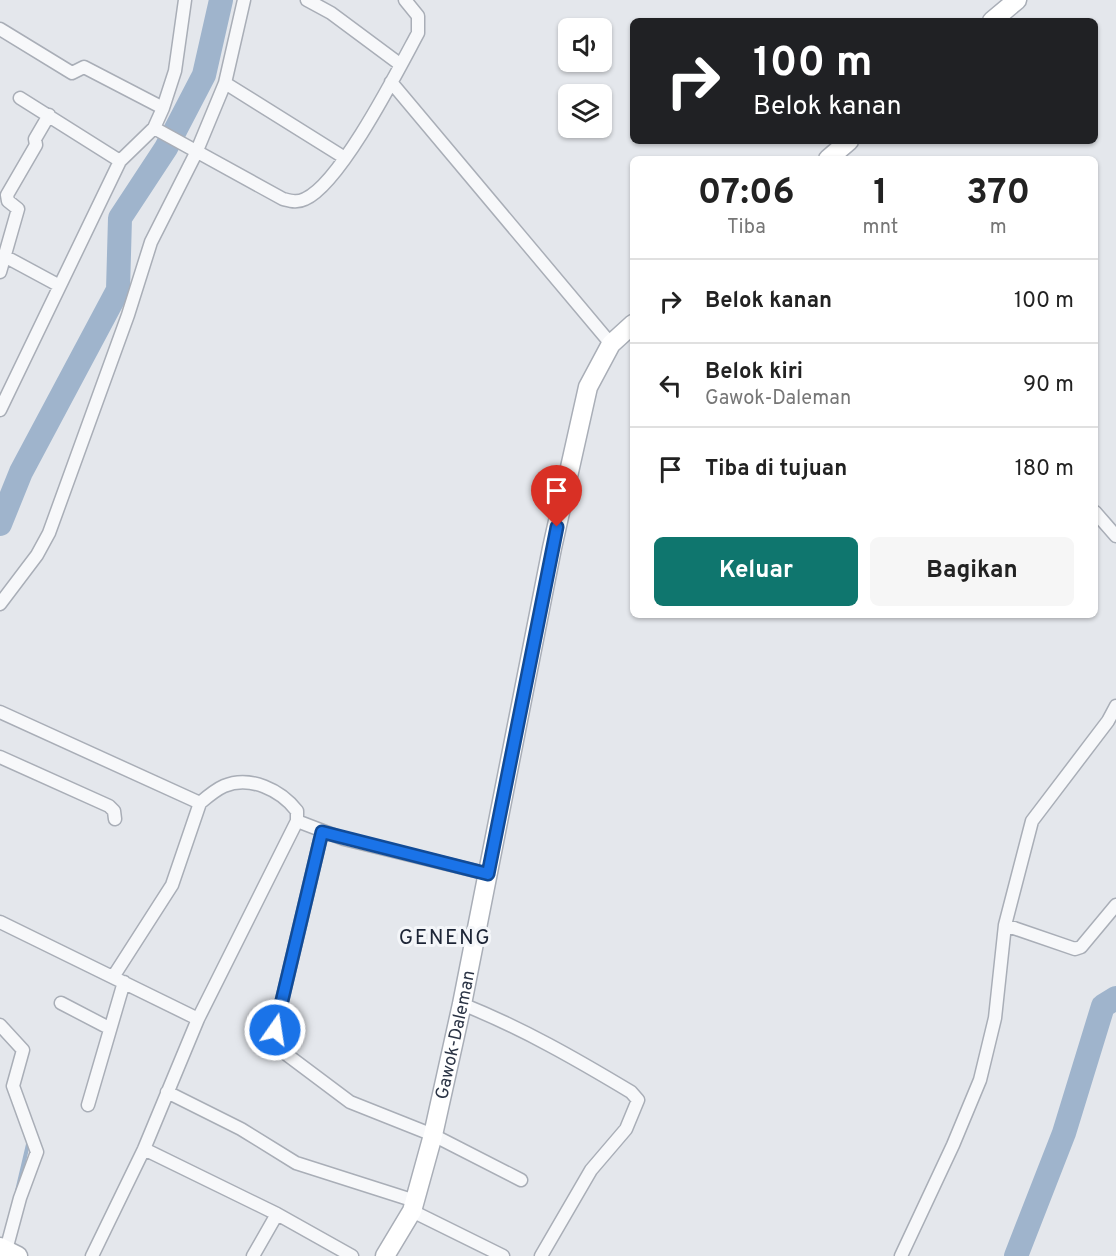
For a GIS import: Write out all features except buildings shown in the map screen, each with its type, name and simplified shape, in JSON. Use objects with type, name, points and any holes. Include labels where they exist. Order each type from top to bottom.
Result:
[{"type":"street","points":[[0,410],[58,285],[120,161],[156,130],[175,71],[185,0]]},
{"type":"street","points":[[0,604],[37,555],[49,533],[128,315],[151,242],[230,85],[244,0]]},
{"type":"street","points":[[307,0],[331,13],[401,65]]},
{"type":"street","points":[[156,130],[283,199],[296,202],[316,192],[345,158],[394,84],[418,33],[420,22],[405,0]]},
{"type":"street","points":[[996,18],[1017,0]]},
{"type":"street","points":[[0,29],[72,73],[84,67],[163,108]]},
{"type":"street","points":[[394,84],[611,344]]},
{"type":"street","points":[[230,85],[345,158]]},
{"type":"street","points":[[21,98],[120,161]]},
{"type":"street","points":[[0,273],[18,209],[8,201],[7,195],[36,145],[35,139],[49,114]]},
{"type":"street","points":[[832,156],[846,144]]},
{"type":"street","points":[[6,257],[58,285]]},
{"type":"street","name":"Gawok-Daleman","points":[[385,1256],[413,1206],[433,1135],[462,1004],[552,548],[584,403],[597,366],[611,344],[630,327]]},
{"type":"street","points":[[1098,515],[1116,536]]},
{"type":"street","points":[[901,1256],[953,1145],[980,1080],[995,1018],[1005,925],[1032,821],[1108,721],[1116,706]]},
{"type":"street","points":[[0,712],[200,803]]},
{"type":"street","points":[[0,757],[109,806],[114,811],[115,819]]},
{"type":"street","points":[[88,1105],[109,1028],[118,980],[172,885],[200,803],[224,786],[248,782],[280,794],[297,811],[297,821],[198,1019],[144,1149],[92,1256]]},
{"type":"street","points":[[297,821],[322,832],[488,874]]},
{"type":"street","points":[[322,832],[275,1030],[275,1041],[283,1053],[350,1102],[433,1135],[521,1180]]},
{"type":"street","points":[[1005,925],[1075,949],[1081,947],[1116,905]]},
{"type":"street","points":[[0,922],[198,1019]]},
{"type":"street","points":[[61,1003],[109,1028]]},
{"type":"street","points":[[462,1004],[513,1024],[549,1043],[631,1092],[638,1101],[626,1129],[591,1170],[541,1256]]},
{"type":"street","points":[[0,1025],[23,1050],[13,1086],[38,1147],[20,1198],[8,1251]]},
{"type":"street","points":[[167,1092],[241,1129],[296,1163],[413,1206],[503,1256]]},
{"type":"street","points":[[144,1149],[277,1214],[352,1256]]},
{"type":"street","points":[[253,1256],[277,1214]]},
{"type":"waterway","points":[[0,524],[21,472],[118,290],[120,218],[166,148],[204,75],[221,0]]},
{"type":"waterway","points":[[1016,1256],[1064,1133],[1103,1006],[1116,998]]},
{"type":"waterway","points":[[17,1191],[29,1140]]},
{"type":"district","name":"GENENG","points":[[445,937]]},
{"type":"route","points":[[275,1030],[322,832],[488,874],[557,527]]}]
